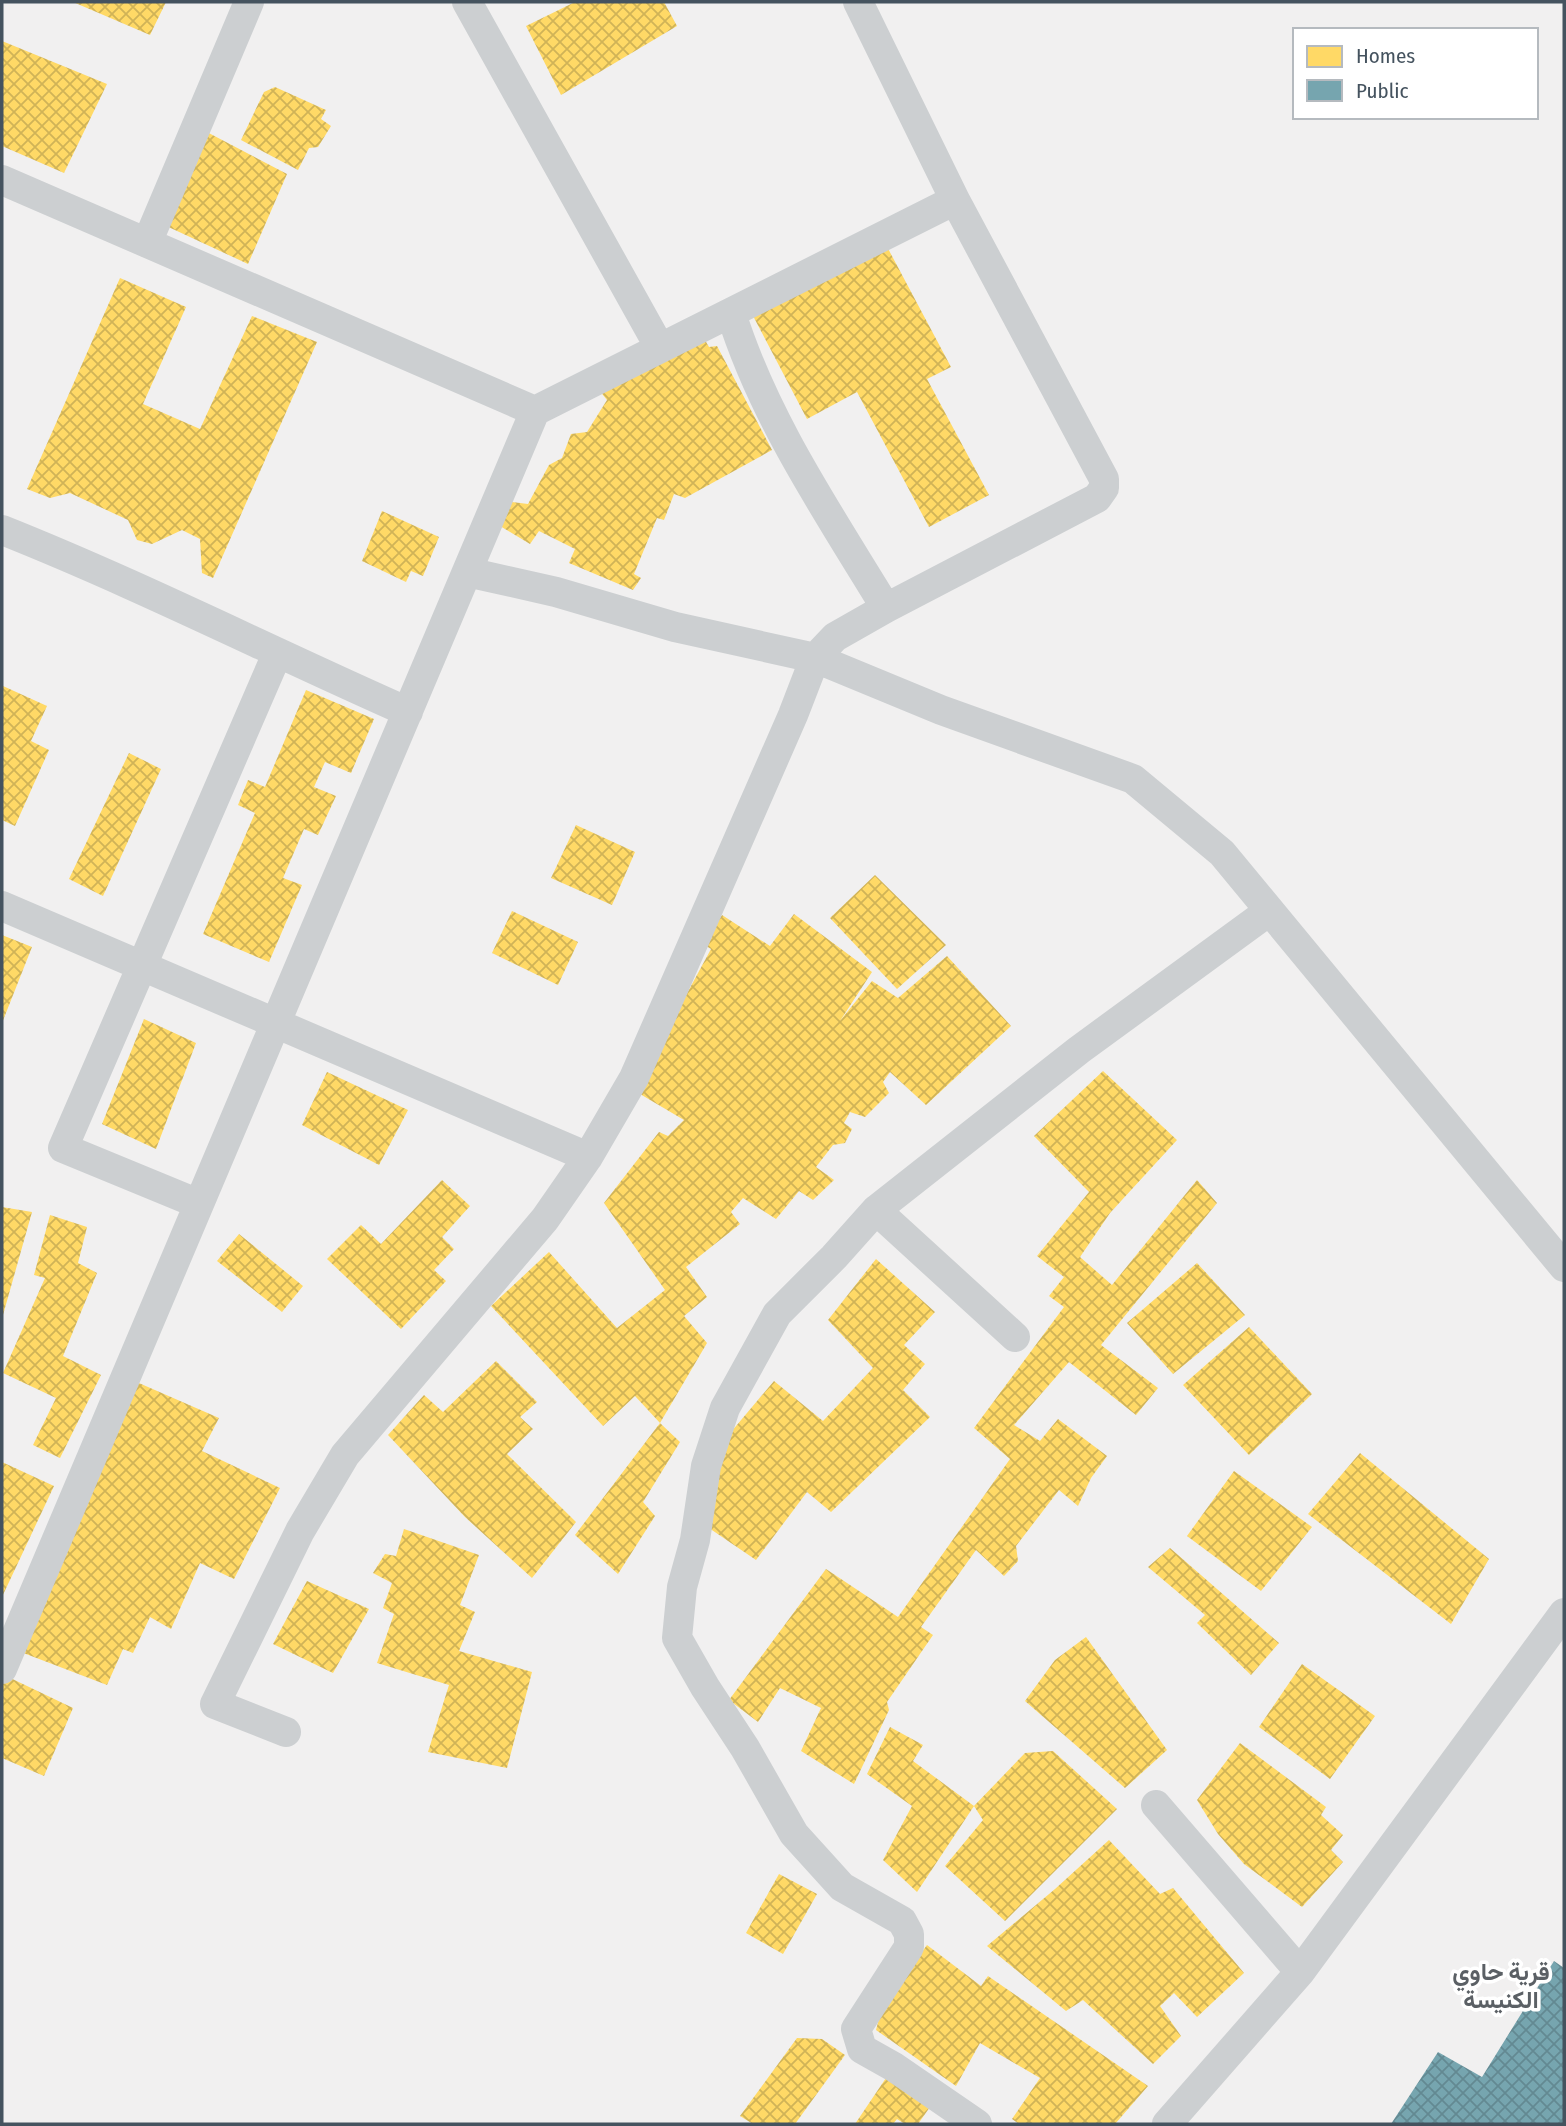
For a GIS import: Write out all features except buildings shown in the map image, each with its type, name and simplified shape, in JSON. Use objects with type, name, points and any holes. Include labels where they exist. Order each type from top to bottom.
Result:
[{"type":"street","points":[[147,243],[248,2]]},
{"type":"street","points":[[467,2],[660,348]]},
{"type":"street","points":[[286,1732],[215,1704],[300,1531],[345,1455],[545,1219],[588,1157],[634,1078],[793,715],[815,658],[835,637],[1097,498],[1104,488],[1104,479],[955,200],[858,2]]},
{"type":"street","points":[[2,180],[535,411]]},
{"type":"street","points":[[2,1669],[535,411],[955,200]]},
{"type":"street","points":[[731,313],[744,355],[794,454],[886,608]]},
{"type":"street","points":[[2,530],[142,588],[276,654],[408,712]]},
{"type":"street","points":[[467,572],[556,593],[675,627],[815,658],[941,710],[1133,779],[1222,853],[1564,1267]]},
{"type":"street","points":[[199,1204],[63,1148],[276,654]]},
{"type":"street","points":[[2,906],[588,1157]]},
{"type":"street","points":[[977,2124],[894,2067],[862,2049],[856,2029],[909,1947],[909,1934],[902,1921],[842,1887],[794,1835],[745,1748],[677,1638],[682,1587],[695,1541],[706,1466],[725,1408],[777,1314],[876,1210],[1079,1050],[1269,911]]},
{"type":"street","points":[[876,1210],[1015,1337]]},
{"type":"street","points":[[1167,2124],[1300,1972],[1564,1613]]},
{"type":"street","points":[[1156,1805],[1300,1972]]},
{"type":"district","name":"قرية حاوي الكنيسة","points":[[1501,1986]]}]
